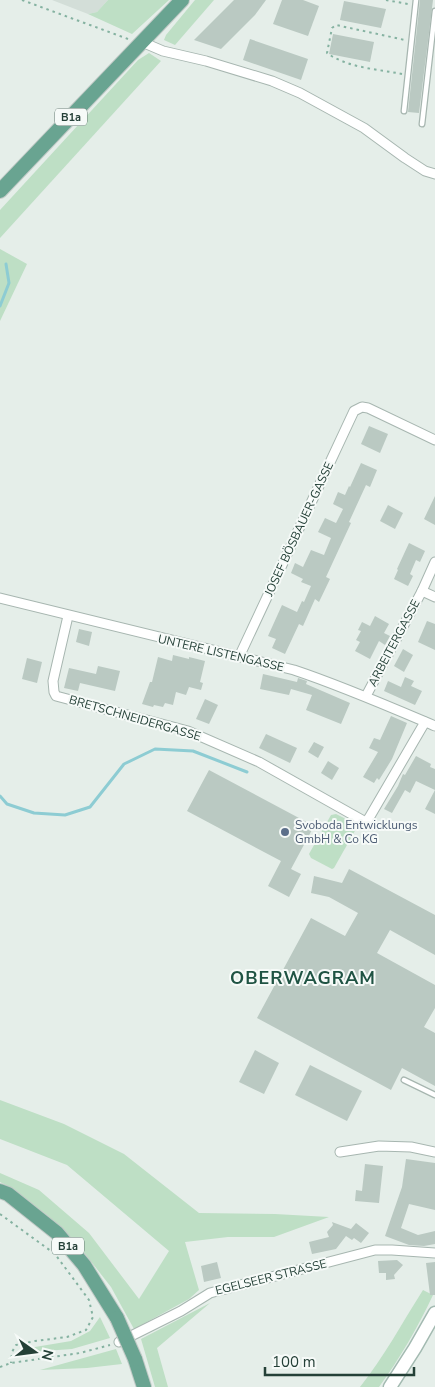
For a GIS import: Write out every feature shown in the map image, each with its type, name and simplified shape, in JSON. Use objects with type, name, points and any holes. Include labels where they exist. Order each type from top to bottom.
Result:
[{"type":"main road","name":"B1a","points":[[0,191],[182,0]]},
{"type":"main road","name":"B1a","points":[[0,1191],[8,1194],[57,1234],[84,1265],[117,1318],[135,1359],[144,1387]]},
{"type":"main road","points":[[390,1387],[435,1313]]},
{"type":"street","points":[[142,42],[163,51],[206,61],[272,81],[300,93],[364,128],[425,171],[435,174]]},
{"type":"street","name":"JOSEF BÖSBAUER-GASSE","points":[[239,658],[354,411],[365,408],[435,440]]},
{"type":"street","name":"ARBEITERGASSE","points":[[366,696],[422,591],[435,562]]},
{"type":"street","points":[[422,591],[435,597]]},
{"type":"street","name":"UNTERE LISTENGASSE","points":[[0,598],[294,670],[366,696],[435,726]]},
{"type":"street","name":"BRETSCHNEIDERGASSE","points":[[68,616],[52,681],[56,696],[188,731],[259,762],[362,820],[369,818],[425,722]]},
{"type":"street","points":[[340,1152],[378,1146],[412,1147],[435,1152]]},
{"type":"street","name":"EGELSEER STRASSE","points":[[119,1342],[181,1311],[210,1292],[375,1250],[435,1253]]},
{"type":"lane","points":[[404,111],[416,0]]},
{"type":"lane","points":[[422,124],[435,11]]},
{"type":"lane","points":[[404,1080],[435,1095]]},
{"type":"path","points":[[22,0],[124,38],[142,42]]},
{"type":"path","points":[[386,0],[415,6]]},
{"type":"path","points":[[408,76],[349,64],[327,53],[332,28],[336,25],[412,41]]},
{"type":"path","points":[[336,63],[337,59]]},
{"type":"path","points":[[0,1214],[55,1254],[89,1300],[93,1317],[86,1330],[67,1337],[34,1341],[16,1346],[12,1352],[11,1363]]},
{"type":"path","points":[[0,1367],[11,1363],[80,1353],[119,1342]]},
{"type":"shaded area","points":[[52,0],[108,0],[97,12],[88,14]]},
{"type":"green space","points":[[108,0],[169,0],[132,34],[88,14],[97,12]]},
{"type":"green space","points":[[195,0],[214,0],[175,45],[164,40],[166,35]]},
{"type":"green space","points":[[149,53],[161,61],[0,238],[0,210],[138,60]]},
{"type":"green space","points":[[0,249],[27,264],[0,321]]},
{"type":"green space","points":[[336,814],[354,823],[356,829],[332,869],[311,858],[309,854],[331,815]]},
{"type":"green space","points":[[0,1100],[64,1124],[124,1154],[199,1213],[329,1217],[274,1237],[228,1237],[185,1242],[199,1290],[189,1299],[134,1329],[111,1287],[82,1250],[48,1216],[10,1187],[0,1182],[0,1173],[39,1190],[89,1233],[139,1299],[169,1251],[67,1165],[0,1139]]},
{"type":"green space","points":[[423,1290],[433,1295],[415,1331],[394,1365],[379,1387],[360,1387],[385,1352]]},
{"type":"green space","points":[[210,1303],[157,1348],[168,1387],[155,1387],[141,1339]]},
{"type":"green space","points":[[100,1317],[110,1338],[72,1349],[30,1352],[29,1348],[71,1341],[90,1331]]},
{"type":"green space","points":[[116,1349],[122,1364],[40,1370]]},
{"type":"building","points":[[234,0],[266,0],[255,15],[221,49],[194,40]]},
{"type":"building","points":[[282,0],[303,0],[319,6],[308,36],[273,24]]},
{"type":"building","points":[[420,0],[433,0],[419,113],[408,112]]},
{"type":"building","points":[[344,1],[386,9],[381,28],[340,20]]},
{"type":"building","points":[[333,34],[374,42],[370,62],[329,54]]},
{"type":"building","points":[[250,39],[308,59],[301,80],[243,60]]},
{"type":"building","points":[[369,426],[388,434],[380,453],[361,444]]},
{"type":"building","points":[[361,463],[377,470],[370,487],[366,485],[349,522],[351,523],[326,577],[330,579],[319,602],[315,599],[303,626],[299,624],[285,654],[272,648],[276,639],[268,636],[282,605],[297,612],[311,586],[301,582],[303,579],[291,573],[295,563],[303,567],[311,550],[324,555],[331,538],[318,532],[325,518],[336,523],[343,509],[333,504],[338,492],[345,495]]},
{"type":"building","points":[[435,496],[435,525],[424,519]]},
{"type":"building","points":[[388,505],[403,513],[395,529],[380,521]]},
{"type":"building","points":[[409,543],[425,551],[420,562],[416,560],[410,574],[413,576],[408,586],[394,579]]},
{"type":"building","points":[[375,616],[389,624],[384,633],[390,636],[385,645],[379,641],[370,659],[355,651],[360,642],[356,640],[361,631],[358,630],[362,622],[370,626]]},
{"type":"building","points":[[427,621],[435,624],[435,650],[418,642]]},
{"type":"building","points":[[79,629],[92,632],[89,646],[76,642]]},
{"type":"building","points":[[403,649],[413,655],[404,672],[394,666]]},
{"type":"building","points":[[173,655],[205,661],[200,682],[203,683],[201,690],[189,687],[186,695],[176,692],[173,705],[165,703],[163,707],[154,705],[153,707],[142,704],[150,682],[152,682],[158,657],[172,661]]},
{"type":"building","points":[[27,658],[42,662],[37,683],[22,679]]},
{"type":"building","points":[[98,666],[120,671],[115,691],[80,683],[78,691],[64,688],[69,668],[96,674]]},
{"type":"building","points":[[263,674],[297,682],[298,678],[307,681],[306,684],[350,703],[341,724],[306,710],[312,695],[291,689],[289,695],[260,689]]},
{"type":"building","points":[[405,677],[414,681],[411,686],[422,691],[415,705],[384,691],[388,681],[401,687]]},
{"type":"building","points":[[205,699],[218,705],[209,724],[196,719]]},
{"type":"building","points":[[391,716],[407,723],[392,759],[379,780],[377,778],[374,783],[363,777],[378,752],[369,748],[374,738],[380,740]]},
{"type":"building","points":[[266,734],[297,748],[290,763],[259,748]]},
{"type":"building","points":[[314,742],[324,747],[318,758],[308,752]]},
{"type":"building","points":[[416,756],[431,764],[430,767],[435,769],[435,790],[416,781],[410,793],[405,790],[392,813],[384,809],[403,774],[405,775]]},
{"type":"building","points":[[328,761],[339,768],[332,780],[321,773]]},
{"type":"building","points":[[209,770],[314,826],[291,869],[301,874],[289,897],[268,886],[281,861],[187,811]]},
{"type":"building","points":[[435,790],[435,814],[425,809]]},
{"type":"building","points":[[349,869],[435,915],[435,955],[390,930],[377,953],[435,985],[435,1008],[424,1027],[435,1033],[435,1086],[402,1068],[391,1090],[257,1018],[311,918],[345,936],[358,913],[329,897],[311,893],[314,876],[342,883]]},
{"type":"building","points":[[255,1050],[279,1063],[264,1094],[239,1082]]},
{"type":"building","points":[[310,1065],[362,1091],[347,1121],[295,1095]]},
{"type":"building","points":[[406,1159],[435,1163],[435,1210],[409,1204],[401,1228],[418,1235],[435,1231],[435,1244],[424,1246],[409,1245],[385,1236],[402,1187]]},
{"type":"building","points":[[365,1164],[383,1166],[379,1203],[355,1201],[356,1190],[362,1191]]},
{"type":"building","points":[[332,1222],[351,1229],[356,1223],[369,1233],[361,1243],[354,1238],[352,1240],[346,1236],[336,1249],[312,1254],[309,1242],[329,1237],[327,1232],[333,1225]]},
{"type":"building","points":[[397,1260],[403,1265],[394,1275],[395,1279],[386,1280],[386,1273],[379,1273],[378,1261]]},
{"type":"building","points":[[217,1262],[221,1278],[204,1282],[201,1266]]},
{"type":"building","points":[[435,1262],[435,1295],[430,1295],[426,1263]]},
{"type":"waterway","points":[[0,306],[9,283],[6,264]]},
{"type":"waterway","points":[[0,796],[7,804],[34,813],[65,815],[90,807],[124,764],[155,749],[193,751],[247,772]]},
{"type":"place","name":"Svoboda Entwicklungs GmbH & Co KG","points":[[285,832]]},
{"type":"district","name":"OBERWAGRAM","points":[[303,978]]}]
